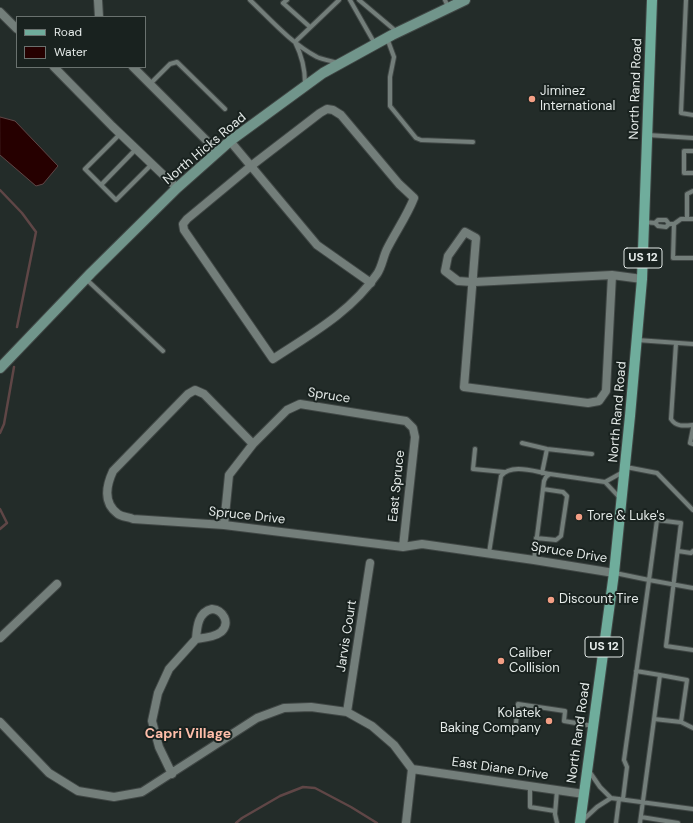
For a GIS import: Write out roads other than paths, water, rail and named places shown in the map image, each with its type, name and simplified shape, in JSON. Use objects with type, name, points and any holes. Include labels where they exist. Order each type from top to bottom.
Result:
[{"type":"main road","name":"North Hicks Road","points":[[0,368],[177,188],[230,141],[323,74],[447,4],[465,0]]},
{"type":"main road","name":"North Rand Road","points":[[580,823],[614,573],[621,499],[626,469],[642,279],[650,223],[647,135],[652,0]]},
{"type":"street","points":[[98,0],[99,16]]},
{"type":"street","points":[[0,12],[16,28]]},
{"type":"street","points":[[55,68],[177,188]]},
{"type":"street","points":[[134,68],[218,152]]},
{"type":"street","points":[[327,109],[333,110],[341,115],[399,184],[414,198],[387,250],[378,273],[364,292],[341,314],[273,359],[184,230],[184,224],[187,219],[250,166],[320,113],[327,109]]},
{"type":"street","points":[[230,141],[317,245],[371,283]]},
{"type":"street","points":[[612,275],[606,392],[598,401],[588,403],[464,387],[472,282],[476,238],[465,232],[448,256],[445,271],[458,281],[472,282],[612,275],[642,279]]},
{"type":"street","name":"Spruce Drive","points":[[253,444],[204,394],[195,390],[188,394],[112,471],[106,494],[110,506],[119,514],[133,519],[224,525],[403,547],[422,544],[614,573]]},
{"type":"street","name":"Spruce","points":[[224,525],[229,475],[253,444],[288,410],[300,404],[406,421],[413,428]]},
{"type":"street","name":"East Spruce","points":[[403,547],[415,437],[413,428]]},
{"type":"street","name":"Jarvis Court","points":[[347,712],[370,564]]},
{"type":"street","points":[[0,638],[57,584]]},
{"type":"street","points":[[172,774],[159,747],[152,721],[158,693],[169,669],[196,639]]},
{"type":"street","points":[[0,722],[49,773],[78,791],[114,797],[142,792],[257,718],[284,708],[311,707],[347,712],[372,726],[394,745],[412,769],[406,823]]},
{"type":"street","name":"East Diane Drive","points":[[412,769],[584,794]]},
{"type":"lane","points":[[250,0],[295,42],[318,57],[341,64]]},
{"type":"lane","points":[[295,42],[338,0]]},
{"type":"lane","points":[[350,0],[375,44]]},
{"type":"lane","points":[[359,0],[398,32]]},
{"type":"lane","points":[[686,0],[681,113],[693,115]]},
{"type":"lane","points":[[283,1],[310,27]]},
{"type":"lane","points":[[387,38],[394,57],[390,77],[390,106],[416,138],[421,140],[473,142]]},
{"type":"lane","points":[[295,42],[302,54],[306,86]]},
{"type":"lane","points":[[150,84],[170,64],[177,62],[225,109]]},
{"type":"lane","points":[[121,134],[85,169],[116,200],[152,164]]},
{"type":"lane","points":[[647,135],[693,138]]},
{"type":"lane","points":[[101,185],[136,149]]},
{"type":"lane","points":[[693,151],[684,151],[684,173],[693,173]]},
{"type":"lane","points":[[687,219],[687,194],[693,191]]},
{"type":"lane","points":[[672,224],[681,219],[693,219]]},
{"type":"lane","points":[[650,223],[658,220],[666,220],[672,224]]},
{"type":"lane","points":[[672,224],[673,258],[693,258]]},
{"type":"lane","points":[[86,279],[163,350]]},
{"type":"lane","points":[[637,340],[693,344]]},
{"type":"lane","points":[[676,343],[671,419],[674,424],[693,427],[690,443],[693,444]]},
{"type":"lane","points":[[522,443],[547,449],[592,454]]},
{"type":"lane","points":[[475,449],[474,471],[504,472],[513,468],[606,482],[621,499]]},
{"type":"lane","points":[[542,473],[547,449]]},
{"type":"lane","points":[[606,482],[626,469],[657,474],[693,510]]},
{"type":"lane","points":[[489,553],[501,476],[504,472]]},
{"type":"lane","points":[[534,560],[542,489],[546,477],[550,474]]},
{"type":"lane","points":[[536,538],[556,540],[561,536],[567,496],[563,492],[542,489]]},
{"type":"lane","points":[[616,823],[627,767],[624,760],[650,580],[657,520],[681,523],[666,646],[693,650]]},
{"type":"lane","points":[[678,551],[691,553],[693,550]]},
{"type":"lane","points":[[614,573],[693,588]]},
{"type":"lane","points":[[636,671],[687,680],[680,722]]},
{"type":"lane","points":[[640,823],[660,675]]},
{"type":"lane","points":[[516,723],[518,704],[565,711],[564,721],[593,726]]},
{"type":"lane","points":[[654,719],[680,722],[693,728]]},
{"type":"lane","points":[[587,769],[600,787],[611,798]]},
{"type":"lane","points":[[530,786],[530,807],[555,811]]},
{"type":"lane","points":[[557,790],[555,811],[557,823]]},
{"type":"lane","points":[[580,823],[597,807],[611,798],[693,809]]},
{"type":"lane","points":[[641,817],[678,823]]},
{"type":"water","points":[[0,117],[15,121],[58,166],[43,184],[36,186],[0,155]]},
{"type":"waterway","points":[[0,190],[22,213],[36,232],[17,327]]},
{"type":"waterway","points":[[0,433],[4,424],[14,367]]},
{"type":"waterway","points":[[0,509],[7,523],[0,529]]},
{"type":"waterway","points":[[236,823],[280,796],[303,787],[315,788],[377,823]]},
{"type":"place","name":"Jiminez International","points":[[532,99]]},
{"type":"place","name":"Tore & Luke's","points":[[579,517]]},
{"type":"place","name":"Discount Tire","points":[[551,600]]},
{"type":"place","name":"Caliber Collision","points":[[501,661]]},
{"type":"place","name":"Kolatek Baking Company","points":[[549,721]]},
{"type":"district","name":"Capri Village","points":[[188,734]]}]
